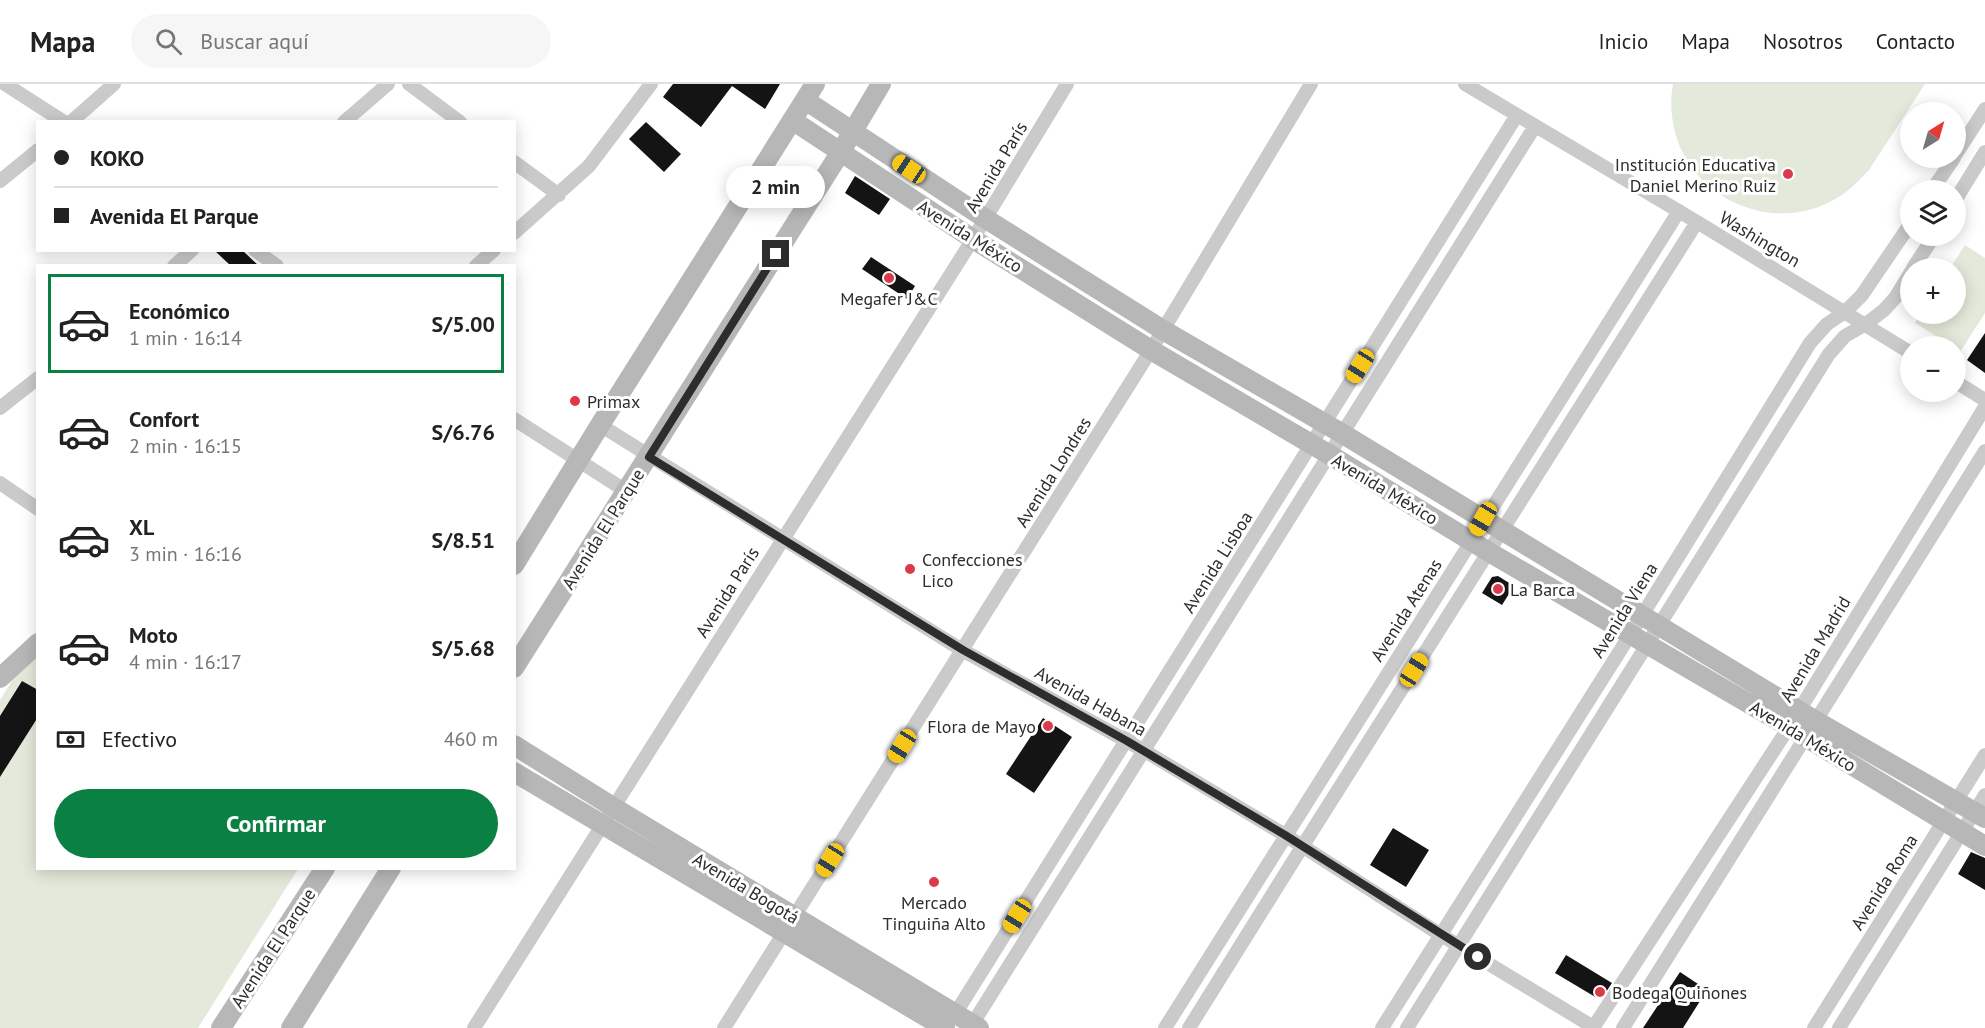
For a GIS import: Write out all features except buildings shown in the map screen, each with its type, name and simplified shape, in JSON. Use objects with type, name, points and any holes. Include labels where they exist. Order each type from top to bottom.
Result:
[{"type":"street","points":[[5,84],[61,120]]},
{"type":"street","points":[[73,120],[114,84]]},
{"type":"street","points":[[346,120],[388,84]]},
{"type":"street","points":[[409,84],[457,120]]},
{"type":"street","points":[[516,231],[589,166],[651,84]]},
{"type":"street","name":"Avenida El Parque","points":[[516,665],[649,457],[881,84]]},
{"type":"street","name":"Avenida París","points":[[474,1028],[974,239],[1067,84]]},
{"type":"street","name":"Avenida Londres","points":[[724,1028],[1151,350],[1311,84]]},
{"type":"street","name":"Washington","points":[[1465,84],[1900,346]]},
{"type":"street","points":[[516,563],[810,92]]},
{"type":"street","name":"Avenida México","points":[[810,92],[852,130],[986,219],[1163,330],[1343,434],[1650,622],[1799,710],[1811,729],[1944,821],[1985,846]]},
{"type":"street","points":[[1966,139],[1985,109]]},
{"type":"street","name":"Avenida Lisboa","points":[[961,1025],[1127,741],[1517,115]]},
{"type":"street","name":"Avenida México","points":[[792,120],[974,239],[1151,350],[1639,640],[1789,727],[1811,729],[1980,815]]},
{"type":"street","points":[[961,1025],[1143,750],[1535,126]]},
{"type":"street","points":[[0,181],[36,152]]},
{"type":"street","points":[[1966,183],[1985,152]]},
{"type":"street","points":[[516,163],[559,195]]},
{"type":"street","name":"Avenida Atenas","points":[[1165,1028],[1483,519],[1679,211]]},
{"type":"street","points":[[1189,1028],[1696,222]]},
{"type":"street","name":"Avenida Viena","points":[[1407,1028],[1650,622],[1810,343],[1827,324],[1845,312],[1872,282],[1900,240]]},
{"type":"street","points":[[176,264],[190,252]]},
{"type":"street","points":[[258,252],[274,264]]},
{"type":"street","points":[[478,264],[492,252]]},
{"type":"street","name":"Avenida Viena","points":[[1382,1028],[1441,935],[1829,354],[1845,336],[1866,324],[1895,298],[1900,290]]},
{"type":"street","points":[[0,408],[36,380]]},
{"type":"street","points":[[1966,388],[1985,400]]},
{"type":"street","name":"Avenida Madrid","points":[[1594,1028],[1789,727],[1985,407]]},
{"type":"street","points":[[516,420],[626,491]]},
{"type":"street","name":"Avenida Habana","points":[[600,425],[963,650],[1143,750],[1285,835],[1441,935],[1594,1028]]},
{"type":"street","name":"Avenida Madrid","points":[[1623,1028],[1985,452]]},
{"type":"street","points":[[0,483],[36,508]]},
{"type":"street","points":[[0,678],[36,645]]},
{"type":"street","name":"Avenida Bogotá","points":[[516,747],[608,816]]},
{"type":"street","name":"Avenida Roma","points":[[1814,1028],[1985,755]]},
{"type":"street","name":"Avenida Bogotá","points":[[516,773],[608,816],[961,1025]]},
{"type":"street","points":[[1839,1028],[1962,832],[1980,815],[1985,795]]},
{"type":"street","name":"Avenida El Parque","points":[[221,1028],[324,870]]},
{"type":"street","points":[[291,1028],[390,870]]},
{"type":"green space","points":[[1673,84],[1925,84],[1913,102],[1900,102],[1900,122],[1869,170],[1856,184],[1830,202],[1809,210],[1786,213],[1765,212],[1743,206],[1724,197],[1706,184],[1691,167],[1680,147],[1673,124],[1671,100]]},
{"type":"green space","points":[[1966,246],[1985,258],[1985,313],[1966,343],[1966,336],[1936,336],[1917,324],[1966,324],[1966,258],[1957,258]]},
{"type":"green space","points":[[36,653],[36,870],[297,870],[198,1028],[0,1028],[0,700],[12,681]]},
{"type":"place","name":"Institución Educativa Daniel Merino Ruiz","points":[[1788,174]]},
{"type":"place","name":"Megafer J&C","points":[[889,278]]},
{"type":"place","name":"Primax","points":[[575,401]]},
{"type":"place","name":"Confecciones Lico","points":[[910,569]]},
{"type":"place","name":"La Barca","points":[[1498,589]]},
{"type":"place","name":"Flora de Mayo","points":[[1048,726]]},
{"type":"place","name":"Mercado Tinguiña Alto","points":[[934,882]]},
{"type":"place","name":"Bodega Quiñones","points":[[1600,992]]},
{"type":"route","points":[[776,254],[649,457],[963,650],[1127,741],[1285,835],[1478,957]]}]
